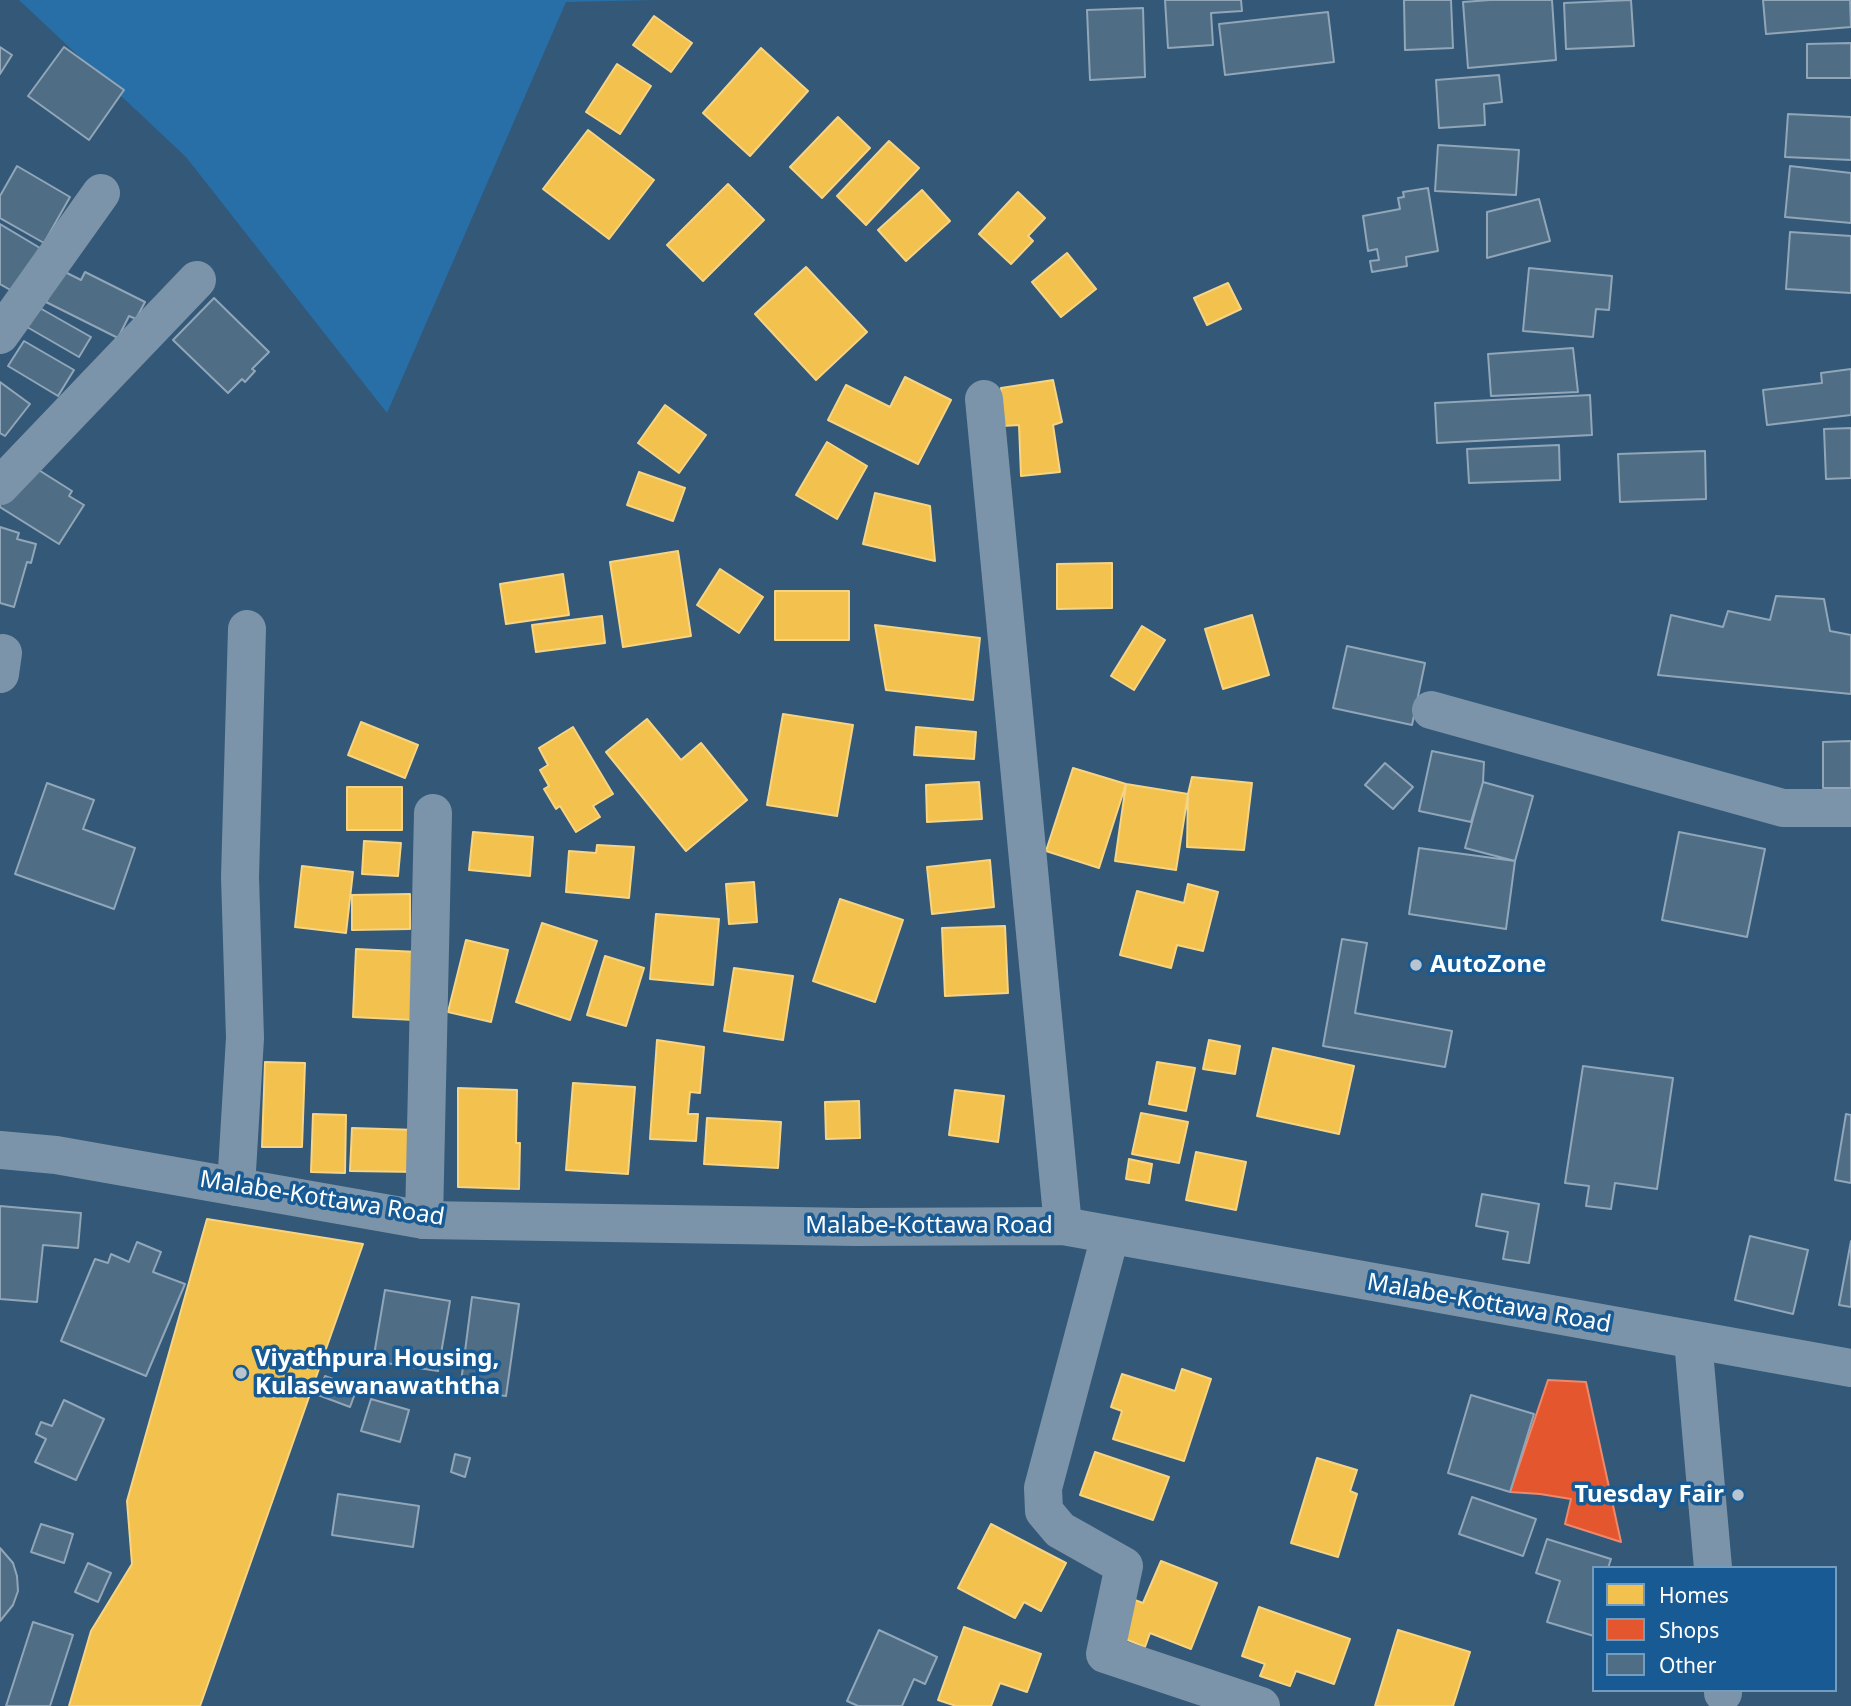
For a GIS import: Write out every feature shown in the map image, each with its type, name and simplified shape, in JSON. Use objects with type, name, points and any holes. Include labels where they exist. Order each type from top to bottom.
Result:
[{"type":"main road","name":"Malabe-Kottawa Road","points":[[0,1150],[56,1155],[424,1220],[856,1227],[1063,1226],[1851,1368]]},
{"type":"street","points":[[0,335],[101,193]]},
{"type":"street","points":[[0,486],[197,281]]},
{"type":"street","points":[[984,399],[1063,1226]]},
{"type":"street","points":[[236,1187],[245,1038],[240,877],[247,629]]},
{"type":"street","points":[[1431,710],[1783,808],[1851,808]]},
{"type":"street","points":[[424,1220],[433,813]]},
{"type":"street","points":[[1110,1236],[1042,1488],[1044,1511],[1060,1530],[1124,1566],[1105,1654],[1261,1706]]},
{"type":"street","points":[[1693,1340],[1713,1566]]},
{"type":"shaded area","points":[[19,0],[654,0],[566,2],[387,413],[186,157]]},
{"type":"building: Homes","points":[[654,16],[692,43],[671,72],[633,45]]},
{"type":"building: Homes","points":[[761,48],[808,91],[750,156],[703,113]]},
{"type":"building: Homes","points":[[617,64],[651,86],[620,134],[586,112]]},
{"type":"building: Homes","points":[[838,117],[870,148],[822,198],[790,167]]},
{"type":"building: Homes","points":[[588,130],[654,180],[609,239],[543,189]]},
{"type":"building: Homes","points":[[889,141],[919,168],[866,225],[837,196]]},
{"type":"building: Homes","points":[[728,184],[764,220],[703,281],[667,245]]},
{"type":"building: Homes","points":[[922,190],[950,221],[906,261],[878,230]]},
{"type":"building: Homes","points":[[1018,192],[1045,218],[1028,236],[1033,241],[1011,264],[979,234]]},
{"type":"building: Homes","points":[[1067,253],[1096,289],[1061,317],[1032,282]]},
{"type":"building: Homes","points":[[806,267],[867,332],[816,380],[755,314]]},
{"type":"building: Homes","points":[[1228,283],[1241,309],[1207,325],[1194,298]]},
{"type":"building: Homes","points":[[905,377],[951,400],[918,464],[828,420],[846,385],[890,407]]},
{"type":"building: Homes","points":[[1053,380],[1062,422],[1053,425],[1060,472],[1021,476],[1019,425],[1002,426],[1001,388]]},
{"type":"building: Homes","points":[[665,405],[706,435],[679,473],[638,443]]},
{"type":"building: Homes","points":[[827,442],[867,466],[837,519],[796,495]]},
{"type":"building: Homes","points":[[639,472],[685,488],[673,521],[627,505]]},
{"type":"building: Homes","points":[[875,493],[930,506],[935,561],[863,544]]},
{"type":"building: Homes","points":[[678,551],[691,636],[623,647],[610,562]]},
{"type":"building: Homes","points":[[1112,563],[1112,608],[1057,609],[1057,564]]},
{"type":"building: Homes","points":[[720,569],[763,597],[739,633],[697,605]]},
{"type":"building: Homes","points":[[563,574],[569,615],[506,624],[500,584]]},
{"type":"building: Homes","points":[[775,591],[849,591],[849,640],[775,640]]},
{"type":"building: Homes","points":[[1252,615],[1269,675],[1223,689],[1205,629]]},
{"type":"building: Homes","points":[[602,616],[605,643],[536,652],[532,625]]},
{"type":"building: Homes","points":[[875,625],[980,638],[973,700],[886,690]]},
{"type":"building: Homes","points":[[1142,626],[1165,640],[1134,690],[1111,676]]},
{"type":"building: Homes","points":[[783,714],[853,725],[837,816],[767,805]]},
{"type":"building: Homes","points":[[647,719],[681,760],[701,743],[747,800],[686,851],[606,752]]},
{"type":"building: Homes","points":[[361,722],[418,745],[405,778],[348,755]]},
{"type":"building: Homes","points":[[573,727],[613,794],[593,806],[600,817],[576,832],[560,806],[556,809],[544,789],[549,786],[540,770],[548,765],[539,748]]},
{"type":"building: Homes","points":[[916,727],[976,732],[974,759],[914,755]]},
{"type":"building: Homes","points":[[1073,768],[1126,784],[1099,868],[1046,851]]},
{"type":"building: Homes","points":[[1192,777],[1252,783],[1244,850],[1187,847],[1188,794]]},
{"type":"building: Homes","points":[[979,782],[982,819],[927,822],[926,785]]},
{"type":"building: Homes","points":[[1126,784],[1188,794],[1176,870],[1115,861]]},
{"type":"building: Homes","points":[[347,787],[402,787],[402,830],[347,830]]},
{"type":"building: Homes","points":[[473,832],[533,837],[530,876],[469,870]]},
{"type":"building: Homes","points":[[364,841],[401,843],[398,876],[362,874]]},
{"type":"building: Homes","points":[[597,845],[634,847],[629,898],[566,892],[569,851],[596,853]]},
{"type":"building: Homes","points":[[990,860],[994,907],[932,914],[927,867]]},
{"type":"building: Homes","points":[[302,866],[353,872],[346,933],[295,927]]},
{"type":"building: Homes","points":[[754,882],[757,922],[729,924],[726,884]]},
{"type":"building: Homes","points":[[1188,884],[1218,892],[1203,951],[1177,945],[1171,968],[1120,955],[1137,891],[1184,903]]},
{"type":"building: Homes","points":[[410,894],[410,929],[352,930],[352,895]]},
{"type":"building: Homes","points":[[840,899],[903,920],[875,1002],[813,981]]},
{"type":"building: Homes","points":[[656,914],[719,919],[713,985],[650,979]]},
{"type":"building: Homes","points":[[542,923],[597,941],[570,1020],[516,1002]]},
{"type":"building: Homes","points":[[1005,926],[1008,993],[945,996],[942,928]]},
{"type":"building: Homes","points":[[466,940],[508,950],[491,1022],[448,1012]]},
{"type":"building: Homes","points":[[356,949],[418,952],[415,1020],[353,1017]]},
{"type":"building: Homes","points":[[605,956],[644,968],[626,1026],[587,1015]]},
{"type":"building: Homes","points":[[734,968],[793,976],[783,1040],[724,1031]]},
{"type":"building: Homes","points":[[657,1040],[704,1047],[700,1093],[690,1092],[688,1114],[698,1114],[696,1141],[650,1139]]},
{"type":"building: Homes","points":[[1209,1040],[1240,1046],[1235,1074],[1203,1069]]},
{"type":"building: Homes","points":[[1273,1048],[1354,1066],[1339,1134],[1257,1116]]},
{"type":"building: Homes","points":[[265,1062],[305,1063],[302,1147],[262,1147]]},
{"type":"building: Homes","points":[[1157,1062],[1195,1068],[1186,1111],[1149,1104]]},
{"type":"building: Homes","points":[[573,1083],[635,1087],[628,1174],[566,1170]]},
{"type":"building: Homes","points":[[458,1088],[517,1090],[519,1189],[458,1187]]},
{"type":"building: Homes","points":[[955,1090],[1004,1096],[998,1142],[949,1135]]},
{"type":"building: Homes","points":[[859,1101],[860,1138],[826,1139],[825,1102]]},
{"type":"building: Homes","points":[[1141,1113],[1188,1122],[1179,1163],[1132,1154]]},
{"type":"building: Homes","points":[[313,1114],[346,1115],[345,1173],[311,1172]]},
{"type":"building: Homes","points":[[707,1118],[781,1122],[778,1168],[704,1164]]},
{"type":"building: Homes","points":[[352,1128],[418,1130],[417,1172],[350,1171]]},
{"type":"building: Homes","points":[[1196,1152],[1246,1162],[1236,1210],[1186,1200]]},
{"type":"building: Homes","points":[[1129,1159],[1152,1164],[1149,1183],[1126,1179]]},
{"type":"building: Homes","name":"Viyathpura Housing, Kulasewanawaththa","points":[[207,1219],[363,1244],[200,1706],[69,1706],[91,1631],[132,1564],[127,1501]]},
{"type":"building: Homes","points":[[1182,1369],[1211,1379],[1184,1461],[1113,1439],[1122,1411],[1111,1407],[1122,1374],[1175,1391]]},
{"type":"building: Homes","points":[[1095,1452],[1169,1477],[1153,1520],[1080,1495]]},
{"type":"building: Homes","points":[[1317,1458],[1357,1470],[1350,1491],[1357,1494],[1338,1557],[1291,1543]]},
{"type":"building: Homes","points":[[991,1524],[1066,1563],[1041,1611],[1024,1602],[1015,1618],[958,1588]]},
{"type":"building: Homes","points":[[1161,1561],[1217,1583],[1191,1649],[1150,1633],[1145,1647],[1118,1636],[1132,1599],[1143,1603]]},
{"type":"building: Homes","points":[[1259,1607],[1350,1639],[1334,1684],[1296,1671],[1290,1686],[1260,1676],[1265,1664],[1242,1656]]},
{"type":"building: Homes","points":[[964,1627],[1041,1654],[1027,1692],[1000,1683],[991,1706],[956,1706],[938,1700]]},
{"type":"building: Homes","points":[[1398,1630],[1470,1652],[1453,1706],[1375,1706]]},
{"type":"building: Shops","points":[[1548,1380],[1586,1382],[1621,1542],[1565,1524],[1571,1499],[1510,1492]]},
{"type":"building: Other","points":[[1165,0],[1241,0],[1242,11],[1211,13],[1213,45],[1168,48]]},
{"type":"building: Other","points":[[1404,0],[1451,0],[1453,48],[1405,50]]},
{"type":"building: Other","points":[[1552,0],[1556,60],[1468,68],[1463,2]]},
{"type":"building: Other","points":[[1631,0],[1634,46],[1566,49],[1564,3]]},
{"type":"building: Other","points":[[1763,0],[1850,0],[1851,27],[1766,34]]},
{"type":"building: Other","points":[[1143,8],[1145,77],[1090,80],[1087,10]]},
{"type":"building: Other","points":[[1328,12],[1334,62],[1225,75],[1219,24]]},
{"type":"building: Other","points":[[1851,43],[1851,78],[1807,78],[1807,44]]},
{"type":"building: Other","points":[[0,47],[12,55],[0,74]]},
{"type":"building: Other","points":[[64,47],[124,90],[89,140],[28,96]]},
{"type":"building: Other","points":[[1499,75],[1502,102],[1484,104],[1485,125],[1439,128],[1436,80]]},
{"type":"building: Other","points":[[1788,114],[1851,117],[1851,160],[1785,157]]},
{"type":"building: Other","points":[[1438,145],[1519,150],[1516,195],[1435,191]]},
{"type":"building: Other","points":[[17,166],[70,197],[44,243],[0,218],[0,196]]},
{"type":"building: Other","points":[[1790,166],[1851,173],[1851,223],[1785,217]]},
{"type":"building: Other","points":[[1428,188],[1438,251],[1406,257],[1407,266],[1372,272],[1370,261],[1379,260],[1377,249],[1368,251],[1363,216],[1400,209],[1398,198],[1404,197],[1403,192]]},
{"type":"building: Other","points":[[1539,199],[1550,241],[1487,258],[1487,212]]},
{"type":"building: Other","points":[[0,224],[40,248],[14,292],[0,284]]},
{"type":"building: Other","points":[[1790,232],[1851,236],[1851,293],[1786,289]]},
{"type":"building: Other","points":[[1529,268],[1612,276],[1609,310],[1596,309],[1593,337],[1523,331]]},
{"type":"building: Other","points":[[61,270],[81,280],[85,272],[145,302],[136,319],[129,316],[118,338],[46,302]]},
{"type":"building: Other","points":[[214,298],[269,352],[252,369],[255,371],[245,382],[242,379],[228,393],[173,340]]},
{"type":"building: Other","points":[[38,307],[91,337],[79,357],[27,327]]},
{"type":"building: Other","points":[[24,341],[74,370],[58,396],[8,366]]},
{"type":"building: Other","points":[[1573,348],[1578,392],[1491,396],[1488,354]]},
{"type":"building: Other","points":[[1851,369],[1851,415],[1767,425],[1763,390],[1822,383],[1821,373]]},
{"type":"building: Other","points":[[0,382],[30,404],[5,436],[0,433]]},
{"type":"building: Other","points":[[1590,395],[1592,435],[1437,443],[1435,403]]},
{"type":"building: Other","points":[[1851,428],[1851,478],[1826,479],[1824,429]]},
{"type":"building: Other","points":[[1559,445],[1560,480],[1469,483],[1467,449]]},
{"type":"building: Other","points":[[1705,451],[1706,499],[1620,502],[1618,454]]},
{"type":"building: Other","points":[[26,462],[72,491],[69,496],[84,505],[59,544],[0,507],[0,502]]},
{"type":"building: Other","points":[[0,527],[19,533],[17,539],[36,544],[31,563],[27,562],[14,607],[0,603]]},
{"type":"building: Other","points":[[1776,596],[1824,599],[1830,631],[1851,635],[1851,694],[1658,675],[1671,615],[1723,627],[1728,611],[1770,620]]},
{"type":"building: Other","points":[[1347,646],[1425,663],[1412,725],[1333,708]]},
{"type":"building: Other","points":[[1851,741],[1851,788],[1823,788],[1823,742]]},
{"type":"building: Other","points":[[1432,751],[1484,762],[1483,782],[1471,822],[1419,811]]},
{"type":"building: Other","points":[[1385,763],[1413,787],[1393,809],[1365,785]]},
{"type":"building: Other","points":[[1483,782],[1533,796],[1515,861],[1465,848]]},
{"type":"building: Other","points":[[47,783],[94,800],[83,829],[135,848],[114,909],[15,874]]},
{"type":"building: Other","points":[[1679,832],[1765,849],[1747,937],[1662,920]]},
{"type":"building: Other","points":[[1419,848],[1515,861],[1506,929],[1409,914]]},
{"type":"building: Other","points":[[1342,939],[1367,943],[1355,1013],[1452,1031],[1445,1067],[1323,1046]]},
{"type":"building: Other","points":[[1583,1066],[1673,1078],[1657,1189],[1615,1183],[1611,1209],[1586,1206],[1589,1186],[1565,1183]]},
{"type":"building: Other","points":[[1846,1114],[1851,1115],[1851,1183],[1835,1180]]},
{"type":"building: Other","points":[[1482,1194],[1539,1204],[1529,1263],[1503,1259],[1508,1232],[1476,1226]]},
{"type":"building: Other","points":[[0,1206],[81,1213],[78,1248],[43,1245],[37,1302],[0,1299]]},
{"type":"building: Other","points":[[1750,1236],[1808,1250],[1793,1314],[1735,1300]]},
{"type":"building: Other","points":[[1851,1241],[1851,1307],[1839,1305]]},
{"type":"building: Other","points":[[137,1242],[161,1252],[153,1272],[185,1284],[146,1376],[61,1341],[95,1259],[108,1263],[111,1254],[129,1262]]},
{"type":"building: Other","points":[[385,1290],[450,1301],[438,1371],[373,1361]]},
{"type":"building: Other","points":[[472,1297],[519,1304],[506,1396],[460,1390]]},
{"type":"building: Other","points":[[325,1376],[357,1388],[350,1407],[318,1395]]},
{"type":"building: Other","points":[[1471,1395],[1534,1414],[1510,1492],[1448,1473]]},
{"type":"building: Other","points":[[371,1399],[409,1410],[400,1442],[361,1431]]},
{"type":"building: Other","points":[[64,1400],[104,1419],[76,1480],[35,1462],[46,1439],[36,1434],[41,1422],[52,1426]]},
{"type":"building: Other","points":[[455,1454],[470,1458],[465,1477],[451,1472]]},
{"type":"building: Other","points":[[338,1494],[419,1506],[413,1547],[332,1535]]},
{"type":"building: Other","points":[[1472,1497],[1536,1519],[1523,1556],[1459,1534]]},
{"type":"building: Other","points":[[41,1524],[73,1534],[64,1563],[31,1552]]},
{"type":"building: Other","points":[[1547,1539],[1611,1559],[1609,1566],[1592,1566],[1592,1635],[1547,1622],[1560,1581],[1536,1573]]},
{"type":"building: Other","points":[[0,1548],[13,1563],[18,1591],[13,1605],[0,1621]]},
{"type":"building: Other","points":[[88,1563],[111,1573],[98,1602],[75,1592]]},
{"type":"building: Other","points":[[33,1622],[73,1635],[50,1706],[6,1706]]},
{"type":"building: Other","points":[[879,1630],[937,1657],[925,1684],[914,1679],[902,1706],[858,1706],[847,1701]]},
{"type":"place","name":"AutoZone","points":[[1416,965]]},
{"type":"place","name":"Viyathpura Housing, Kulasewanawaththa","points":[[241,1373]]},
{"type":"place","name":"Tuesday Fair","points":[[1738,1495]]}]
